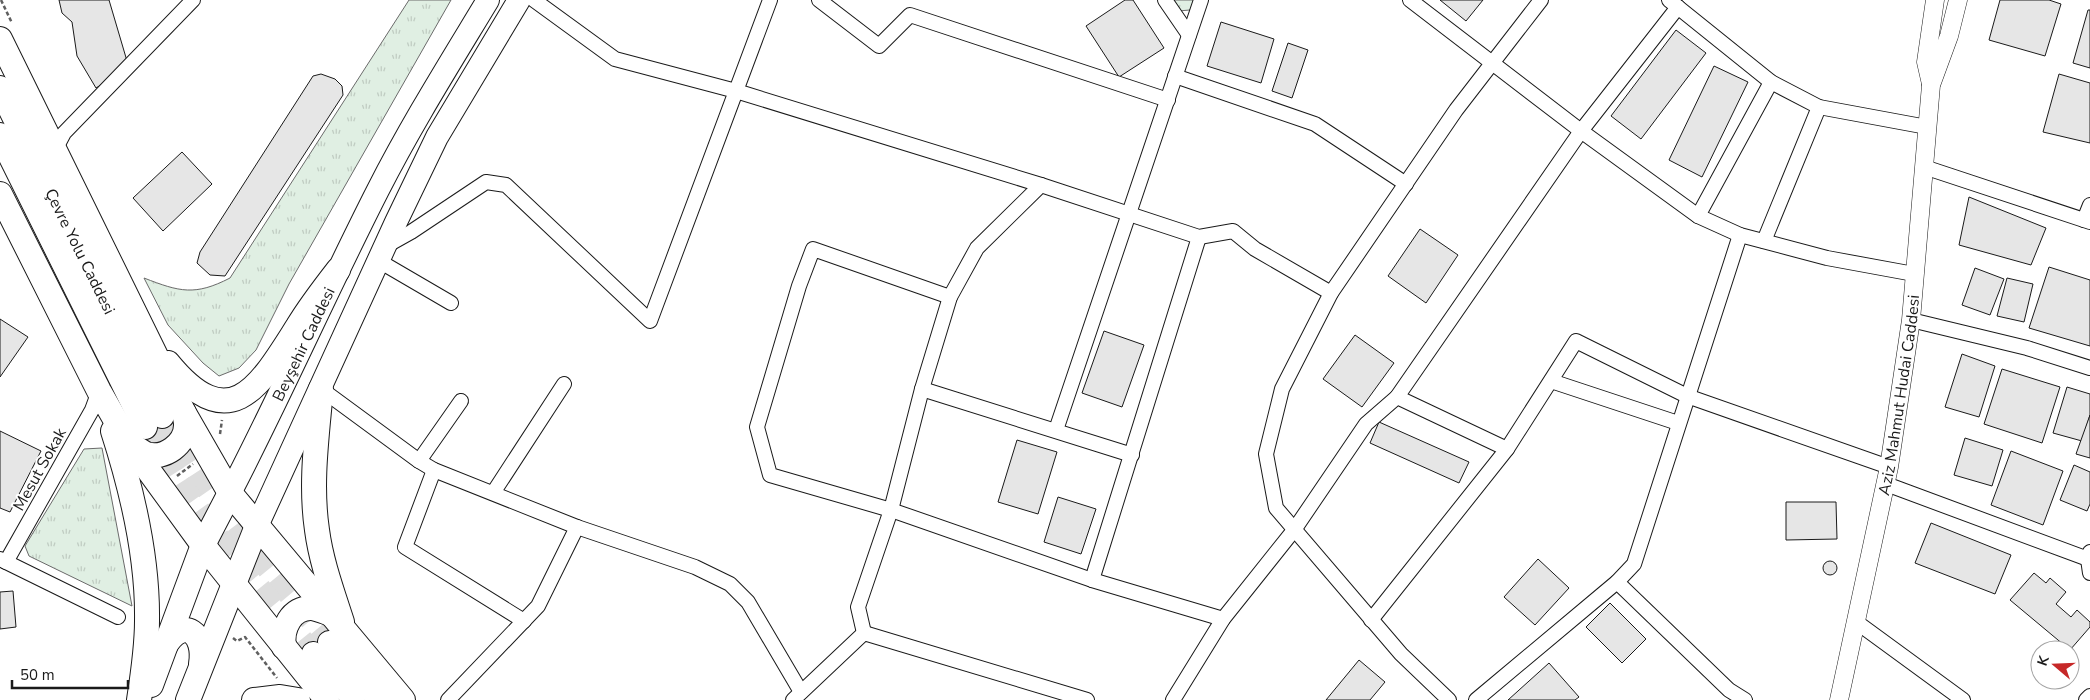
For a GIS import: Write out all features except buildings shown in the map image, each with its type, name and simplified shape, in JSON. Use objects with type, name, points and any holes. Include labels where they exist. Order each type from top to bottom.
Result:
[{"type":"highway","points":[[0,39],[135,311],[169,364],[188,385],[205,396],[231,400],[243,396],[255,388],[270,371],[306,313],[338,270]]},
{"type":"highway","name":"Çevre Yolu Caddesi","points":[[0,88],[155,424]]},
{"type":"highway","name":"Çevre Yolu Caddesi","points":[[0,135],[155,424]]},
{"type":"highway","points":[[0,194],[99,391],[121,456],[143,557],[147,621],[146,650],[138,700]]},
{"type":"highway","points":[[135,311],[155,424],[204,545],[327,700]]},
{"type":"highway","points":[[321,389],[315,474],[315,512],[324,563],[329,642],[403,700]]},
{"type":"highway","points":[[99,391],[155,424],[230,493],[330,614],[329,642]]},
{"type":"highway","name":"Beyşehir Caddesi","points":[[145,700],[204,545],[230,493]]},
{"type":"highway","points":[[188,700],[257,526]]},
{"type":"highway","points":[[284,647],[284,631],[290,618],[295,613],[312,608],[330,614]]},
{"type":"highway","points":[[165,646],[172,635],[179,631],[186,630],[196,635],[200,641],[203,653],[201,666]]},
{"type":"highway","points":[[254,700],[280,697],[298,700]]},
{"type":"main road","name":"Beyşehir Caddesi","points":[[230,493],[267,422],[338,270],[379,188],[424,106],[488,0]]},
{"type":"main road","points":[[257,526],[438,137],[519,0]]},
{"type":"main road","points":[[267,422],[268,430],[274,440],[282,444],[290,444],[298,439]]},
{"type":"main road","points":[[329,642],[354,700]]},
{"type":"main road","points":[[329,642],[379,700]]},
{"type":"street","points":[[55,150],[64,134],[193,0]]},
{"type":"street","points":[[534,0],[615,59],[736,91],[1042,185],[1199,237],[1233,231],[1256,249],[1331,293]]},
{"type":"street","points":[[451,303],[382,254],[411,232],[486,182],[506,185],[650,321],[770,0]]},
{"type":"street","points":[[819,0],[879,46],[910,16],[1168,100]]},
{"type":"street","points":[[1165,0],[1189,35]]},
{"type":"street","points":[[1056,430],[1201,0]]},
{"type":"street","points":[[1410,0],[1581,131],[1698,216],[1740,234],[1827,258],[1914,274]]},
{"type":"street","points":[[1449,700],[1400,654],[1276,508],[1266,454],[1282,389],[1331,293],[1456,110],[1542,0]]},
{"type":"street","name":"Aziz Mahmut Hudai Caddesi","points":[[1931,85],[1926,62],[1935,0]]},
{"type":"street","name":"Aziz Mahmut Hudai Caddesi","points":[[1840,700],[1855,621],[1889,466],[1910,320],[1931,85],[1949,36],[1958,0]]},
{"type":"street","points":[[1173,700],[1223,619],[1294,530],[1366,424],[1397,397],[1581,131],[1674,3],[1771,82],[1819,107],[1927,127]]},
{"type":"street","points":[[1176,76],[1315,124],[1406,184]]},
{"type":"street","points":[[1698,216],[1771,82]]},
{"type":"street","points":[[1764,241],[1819,107]]},
{"type":"street","points":[[1924,167],[2087,221],[2090,205]]},
{"type":"street","points":[[864,633],[858,607],[891,510],[922,389],[950,297],[977,248],[1042,185]]},
{"type":"street","points":[[1476,700],[1617,582],[1634,564],[1740,234]]},
{"type":"street","points":[[1092,580],[1199,237]]},
{"type":"street","points":[[950,297],[813,249],[799,286],[757,427],[770,475],[891,510],[1092,580],[1223,619]]},
{"type":"street","points":[[1910,320],[2027,348],[2090,368]]},
{"type":"street","points":[[1371,620],[1507,449],[1576,342],[1687,396],[1889,466]]},
{"type":"street","points":[[1551,382],[1678,423]]},
{"type":"street","points":[[493,493],[564,384]]},
{"type":"street","points":[[321,389],[434,470],[578,527],[695,567],[730,584],[748,602],[797,696],[864,633]]},
{"type":"street","points":[[922,389],[1132,454]]},
{"type":"street","name":"Mesut Sokak","points":[[3,561],[92,410],[99,391]]},
{"type":"street","points":[[1397,397],[1507,449]]},
{"type":"street","points":[[418,460],[461,401]]},
{"type":"street","points":[[434,470],[405,547],[524,621]]},
{"type":"street","points":[[1886,484],[2089,555],[2090,573]]},
{"type":"street","points":[[448,700],[538,606],[578,527]]},
{"type":"street","points":[[3,561],[118,617]]},
{"type":"street","points":[[1617,582],[1729,690],[1745,700]]},
{"type":"street","points":[[1855,621],[1963,700]]},
{"type":"street","points":[[864,633],[1087,700]]},
{"type":"street","points":[[2086,700],[2090,696]]},
{"type":"green space","points":[[409,0],[451,0],[289,284],[256,350],[239,368],[219,376],[203,363],[168,325],[144,278],[178,289],[197,290],[218,284],[230,278]]},
{"type":"green space","points":[[1170,0],[1194,0],[1190,10],[1178,11]]},
{"type":"green space","points":[[102,448],[132,606],[29,556],[25,546],[84,449]]},
{"type":"tunnel","points":[[162,416],[179,447],[218,505],[261,561],[329,642]]},
{"type":"tunnel","points":[[145,427],[185,490],[220,539],[313,653]]}]
